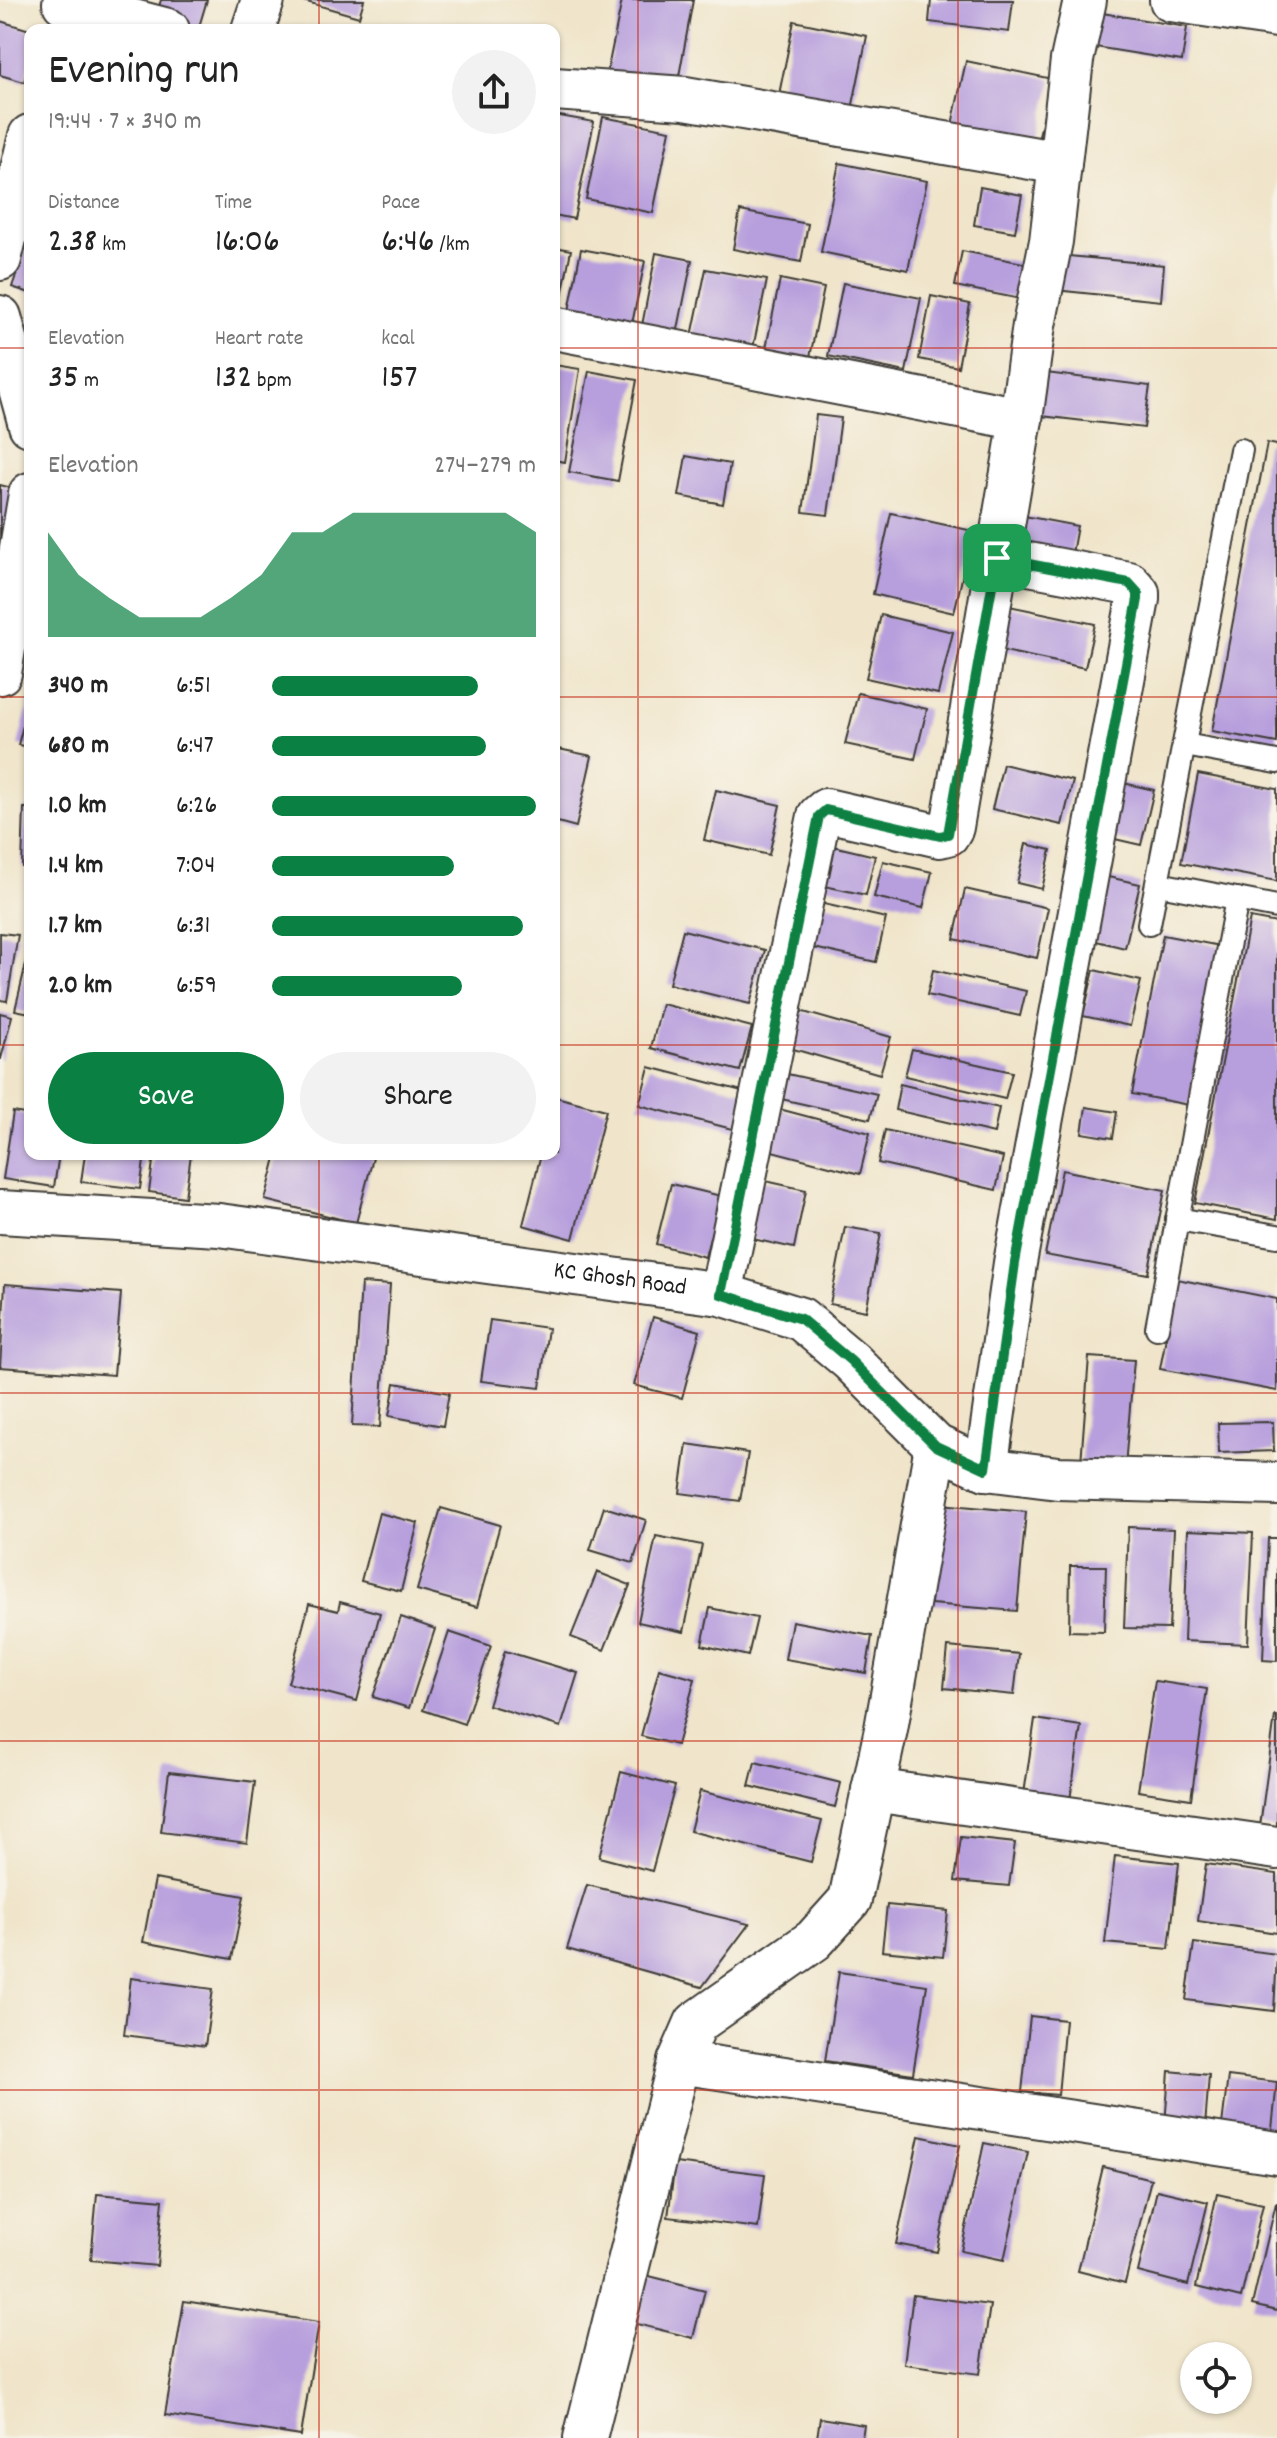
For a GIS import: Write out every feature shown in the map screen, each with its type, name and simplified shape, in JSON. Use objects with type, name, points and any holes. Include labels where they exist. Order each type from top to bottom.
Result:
[{"type":"street","points":[[255,24],[263,0]]},
{"type":"street","points":[[721,1294],[819,816],[826,810],[940,836],[948,834],[1051,241],[1072,60],[1085,0]]},
{"type":"street","points":[[1171,0],[1277,16]]},
{"type":"street","points":[[61,11],[134,24]]},
{"type":"street","points":[[560,89],[685,98],[1060,163]]},
{"type":"street","points":[[0,259],[24,161]]},
{"type":"street","points":[[0,317],[24,403]]},
{"type":"street","points":[[560,329],[1021,419]]},
{"type":"street","points":[[0,438],[24,447]]},
{"type":"street","points":[[24,530],[0,676],[24,681]]},
{"type":"street","points":[[986,1469],[1015,1263],[1138,599],[1138,593],[1129,583],[997,558]]},
{"type":"street","name":"KC Ghosh Road","points":[[0,1212],[219,1225],[721,1294],[801,1319],[851,1361],[936,1446],[986,1469],[1058,1478],[1277,1484]]},
{"type":"street","points":[[585,2438],[679,2062],[696,2023],[814,1940],[850,1900],[936,1446]]},
{"type":"street","points":[[873,1790],[1277,1848]]},
{"type":"street","points":[[679,2062],[1277,2153]]},
{"type":"lane","points":[[1149,924],[1241,450]]},
{"type":"lane","points":[[1185,745],[1277,762]]},
{"type":"lane","points":[[1159,884],[1277,907]]},
{"type":"lane","points":[[1157,1328],[1237,899]]},
{"type":"lane","points":[[1177,1219],[1277,1236]]},
{"type":"building","points":[[161,0],[207,0],[200,24],[172,24],[155,20]]},
{"type":"building","points":[[300,0],[364,0],[359,17]]},
{"type":"building","points":[[622,0],[693,0],[677,87],[607,73]]},
{"type":"building","points":[[931,0],[1013,0],[1009,32],[929,22]]},
{"type":"building","points":[[1096,12],[1187,27],[1182,61],[1089,46]]},
{"type":"building","points":[[0,21],[24,28],[24,82],[0,75]]},
{"type":"building","points":[[794,21],[867,36],[849,124],[776,109]]},
{"type":"building","points":[[966,61],[1052,79],[1035,153],[950,134]]},
{"type":"building","points":[[560,116],[594,122],[574,219],[560,216]]},
{"type":"building","points":[[603,117],[670,130],[653,213],[586,199]]},
{"type":"building","points":[[839,163],[927,181],[908,270],[821,252]]},
{"type":"building","points":[[980,187],[1022,195],[1015,232],[974,225]]},
{"type":"building","points":[[740,211],[808,224],[801,262],[733,249]]},
{"type":"building","points":[[560,248],[571,250],[560,306]]},
{"type":"building","points":[[581,249],[645,261],[632,324],[569,311]]},
{"type":"building","points":[[962,251],[1038,266],[1031,301],[955,286]]},
{"type":"building","points":[[24,252],[24,291],[12,287]]},
{"type":"building","points":[[656,253],[692,260],[675,344],[640,336]]},
{"type":"building","points":[[1058,255],[1164,265],[1161,301],[1055,290]]},
{"type":"building","points":[[706,269],[767,280],[752,353],[691,341]]},
{"type":"building","points":[[780,279],[824,288],[809,362],[765,353]]},
{"type":"building","points":[[843,283],[921,298],[906,372],[828,356]]},
{"type":"building","points":[[931,296],[970,304],[958,367],[919,359]]},
{"type":"building","points":[[560,366],[580,369],[565,462],[560,461]]},
{"type":"building","points":[[589,371],[637,380],[618,481],[569,472]]},
{"type":"building","points":[[1038,372],[1150,386],[1144,428],[1033,415]]},
{"type":"building","points":[[816,415],[841,418],[828,515],[803,512]]},
{"type":"building","points":[[1267,443],[1277,445],[1277,743],[1212,731]]},
{"type":"building","points":[[686,456],[730,464],[723,504],[679,496]]},
{"type":"building","points":[[0,485],[16,489],[3,544],[0,543]]},
{"type":"building","points":[[891,513],[973,531],[954,613],[873,594]]},
{"type":"building","points":[[1014,514],[1077,526],[1071,559],[1008,548]]},
{"type":"building","points":[[995,603],[1095,624],[1085,668],[985,647]]},
{"type":"building","points":[[881,615],[953,632],[938,694],[866,678]]},
{"type":"building","points":[[858,693],[927,709],[915,759],[845,744]]},
{"type":"building","points":[[24,722],[24,746],[18,745]]},
{"type":"building","points":[[560,749],[592,756],[576,827],[560,823]]},
{"type":"building","points":[[1003,764],[1073,781],[1062,825],[992,809]]},
{"type":"building","points":[[1198,774],[1277,789],[1277,881],[1181,863]]},
{"type":"building","points":[[1119,782],[1154,790],[1141,845],[1106,837]]},
{"type":"building","points":[[716,790],[780,805],[769,855],[704,840]]},
{"type":"building","points":[[24,808],[24,867],[22,867]]},
{"type":"building","points":[[820,843],[875,856],[866,895],[811,883]]},
{"type":"building","points":[[1026,844],[1051,850],[1042,889],[1017,883]]},
{"type":"building","points":[[883,861],[932,872],[923,908],[874,897]]},
{"type":"building","points":[[1099,875],[1140,884],[1125,948],[1084,938]]},
{"type":"building","points":[[965,889],[1048,908],[1037,958],[954,939]]},
{"type":"building","points":[[815,902],[886,918],[876,962],[805,946]]},
{"type":"building","points":[[1250,918],[1277,923],[1277,1219],[1195,1203]]},
{"type":"building","points":[[683,930],[765,950],[750,1004],[669,984]]},
{"type":"building","points":[[0,933],[18,935],[7,1001],[0,1000]]},
{"type":"building","points":[[1163,935],[1220,946],[1189,1105],[1132,1094]]},
{"type":"building","points":[[933,970],[1026,991],[1020,1016],[927,995]]},
{"type":"building","points":[[1094,970],[1141,981],[1130,1026],[1083,1016]]},
{"type":"building","points":[[24,972],[24,1012],[15,1010]]},
{"type":"building","points":[[662,1004],[752,1027],[740,1071],[651,1048]]},
{"type":"building","points":[[786,1007],[891,1037],[880,1074],[776,1044]]},
{"type":"building","points":[[0,1013],[12,1016],[1,1059],[0,1059]]},
{"type":"building","points":[[912,1049],[1012,1072],[1005,1099],[905,1076]]},
{"type":"building","points":[[649,1067],[746,1092],[736,1130],[639,1105]]},
{"type":"building","points":[[774,1071],[877,1094],[870,1119],[768,1096]]},
{"type":"building","points":[[900,1084],[999,1108],[994,1133],[895,1110]]},
{"type":"building","points":[[560,1098],[606,1110],[573,1239],[523,1225],[539,1160],[560,1160]]},
{"type":"building","points":[[764,1105],[870,1133],[860,1174],[753,1146]]},
{"type":"building","points":[[1086,1107],[1117,1112],[1113,1138],[1082,1133]]},
{"type":"building","points":[[13,1112],[24,1114],[24,1160],[58,1160],[54,1187],[3,1179]]},
{"type":"building","points":[[885,1130],[1003,1157],[996,1190],[878,1163]]},
{"type":"building","points":[[84,1160],[144,1160],[140,1189],[81,1182]]},
{"type":"building","points":[[153,1160],[190,1160],[185,1197],[149,1192]]},
{"type":"building","points":[[275,1160],[372,1160],[356,1223],[265,1200]]},
{"type":"building","points":[[1062,1170],[1165,1190],[1148,1274],[1045,1255]]},
{"type":"building","points":[[761,1180],[806,1190],[794,1248],[748,1238]]},
{"type":"building","points":[[671,1184],[721,1196],[705,1257],[656,1244]]},
{"type":"building","points":[[845,1227],[881,1233],[866,1311],[830,1304]]},
{"type":"building","points":[[1177,1279],[1277,1299],[1277,1391],[1160,1369]]},
{"type":"building","points":[[361,1283],[390,1285],[380,1427],[352,1426]]},
{"type":"building","points":[[5,1284],[121,1293],[114,1375],[0,1367]]},
{"type":"building","points":[[653,1317],[700,1331],[682,1398],[634,1385]]},
{"type":"building","points":[[490,1320],[548,1328],[540,1388],[481,1381]]},
{"type":"building","points":[[1089,1357],[1134,1360],[1125,1466],[1081,1463]]},
{"type":"building","points":[[395,1383],[449,1393],[443,1426],[389,1416]]},
{"type":"building","points":[[1273,1422],[1274,1451],[1219,1453],[1218,1423]]},
{"type":"building","points":[[687,1444],[748,1453],[740,1501],[680,1493]]},
{"type":"building","points":[[940,1504],[1026,1512],[1017,1611],[931,1604]]},
{"type":"building","points":[[604,1507],[646,1520],[633,1563],[590,1550]]},
{"type":"building","points":[[441,1508],[500,1525],[477,1607],[417,1590]]},
{"type":"building","points":[[379,1513],[418,1523],[401,1591],[361,1581]]},
{"type":"building","points":[[1128,1527],[1174,1529],[1169,1629],[1124,1628]]},
{"type":"building","points":[[1188,1530],[1253,1533],[1248,1644],[1184,1641]]},
{"type":"building","points":[[656,1536],[702,1545],[684,1632],[638,1622]]},
{"type":"building","points":[[1268,1538],[1277,1538],[1277,1661],[1263,1660]]},
{"type":"building","points":[[1070,1566],[1106,1566],[1104,1632],[1069,1631]]},
{"type":"building","points":[[597,1572],[630,1585],[604,1650],[571,1637]]},
{"type":"building","points":[[340,1602],[380,1613],[357,1701],[288,1683],[309,1604],[338,1611]]},
{"type":"building","points":[[710,1608],[757,1618],[748,1656],[702,1645]]},
{"type":"building","points":[[401,1617],[435,1629],[409,1708],[373,1697]]},
{"type":"building","points":[[792,1621],[872,1636],[866,1673],[785,1659]]},
{"type":"building","points":[[449,1632],[491,1646],[464,1724],[423,1710]]},
{"type":"building","points":[[948,1647],[1019,1654],[1014,1695],[944,1688]]},
{"type":"building","points":[[505,1651],[578,1673],[561,1727],[488,1705]]},
{"type":"building","points":[[659,1669],[695,1679],[677,1745],[641,1736]]},
{"type":"building","points":[[1155,1681],[1207,1689],[1191,1799],[1138,1791]]},
{"type":"building","points":[[1277,1716],[1277,1828],[1260,1826]]},
{"type":"building","points":[[1035,1719],[1081,1726],[1070,1800],[1024,1794]]},
{"type":"building","points":[[755,1762],[841,1783],[835,1807],[749,1786]]},
{"type":"building","points":[[169,1772],[255,1782],[247,1843],[161,1832]]},
{"type":"building","points":[[621,1772],[675,1786],[652,1871],[599,1857]]},
{"type":"building","points":[[700,1791],[822,1821],[811,1862],[690,1831]]},
{"type":"building","points":[[961,1837],[1015,1843],[1009,1886],[955,1881]]},
{"type":"building","points":[[1115,1856],[1179,1863],[1169,1949],[1105,1943]]},
{"type":"building","points":[[1206,1864],[1277,1874],[1277,1933],[1198,1921]]},
{"type":"building","points":[[155,1879],[244,1896],[232,1959],[143,1942]]},
{"type":"building","points":[[587,1885],[749,1924],[702,1987],[567,1949]]},
{"type":"building","points":[[887,1905],[948,1911],[943,1957],[882,1951]]},
{"type":"building","points":[[1194,1943],[1277,1954],[1274,2011],[1186,2000]]},
{"type":"building","points":[[839,1972],[927,1985],[913,2074],[825,2061]]},
{"type":"building","points":[[131,1978],[213,1989],[205,2046],[124,2035]]},
{"type":"building","points":[[1030,2016],[1065,2020],[1058,2095],[1022,2092]]},
{"type":"building","points":[[1169,2071],[1209,2075],[1205,2127],[1165,2125]]},
{"type":"building","points":[[1228,2076],[1277,2082],[1271,2139],[1221,2133]]},
{"type":"building","points":[[919,2136],[960,2145],[937,2252],[896,2244]]},
{"type":"building","points":[[984,2143],[1028,2152],[1004,2260],[961,2251]]},
{"type":"building","points":[[675,2163],[765,2174],[758,2228],[668,2217]]},
{"type":"building","points":[[1103,2167],[1151,2179],[1125,2283],[1078,2271]]},
{"type":"building","points":[[1157,2190],[1208,2202],[1188,2285],[1138,2272]]},
{"type":"building","points":[[97,2194],[163,2200],[157,2266],[91,2260]]},
{"type":"building","points":[[1217,2194],[1263,2204],[1241,2298],[1196,2287]]},
{"type":"building","points":[[1277,2203],[1277,2311],[1252,2305]]},
{"type":"building","points":[[645,2275],[705,2290],[693,2338],[633,2323]]},
{"type":"building","points":[[913,2295],[990,2305],[980,2374],[904,2364]]},
{"type":"building","points":[[184,2301],[319,2322],[301,2436],[165,2415]]},
{"type":"building","points":[[820,2418],[864,2425],[862,2438],[817,2438]]},
{"type":"route","points":[[997,558],[1129,583],[1138,593],[1138,599],[1015,1263],[986,1469],[936,1446],[851,1361],[801,1319],[721,1294],[819,816],[826,810],[940,836],[948,834],[952,827],[997,558]]}]
